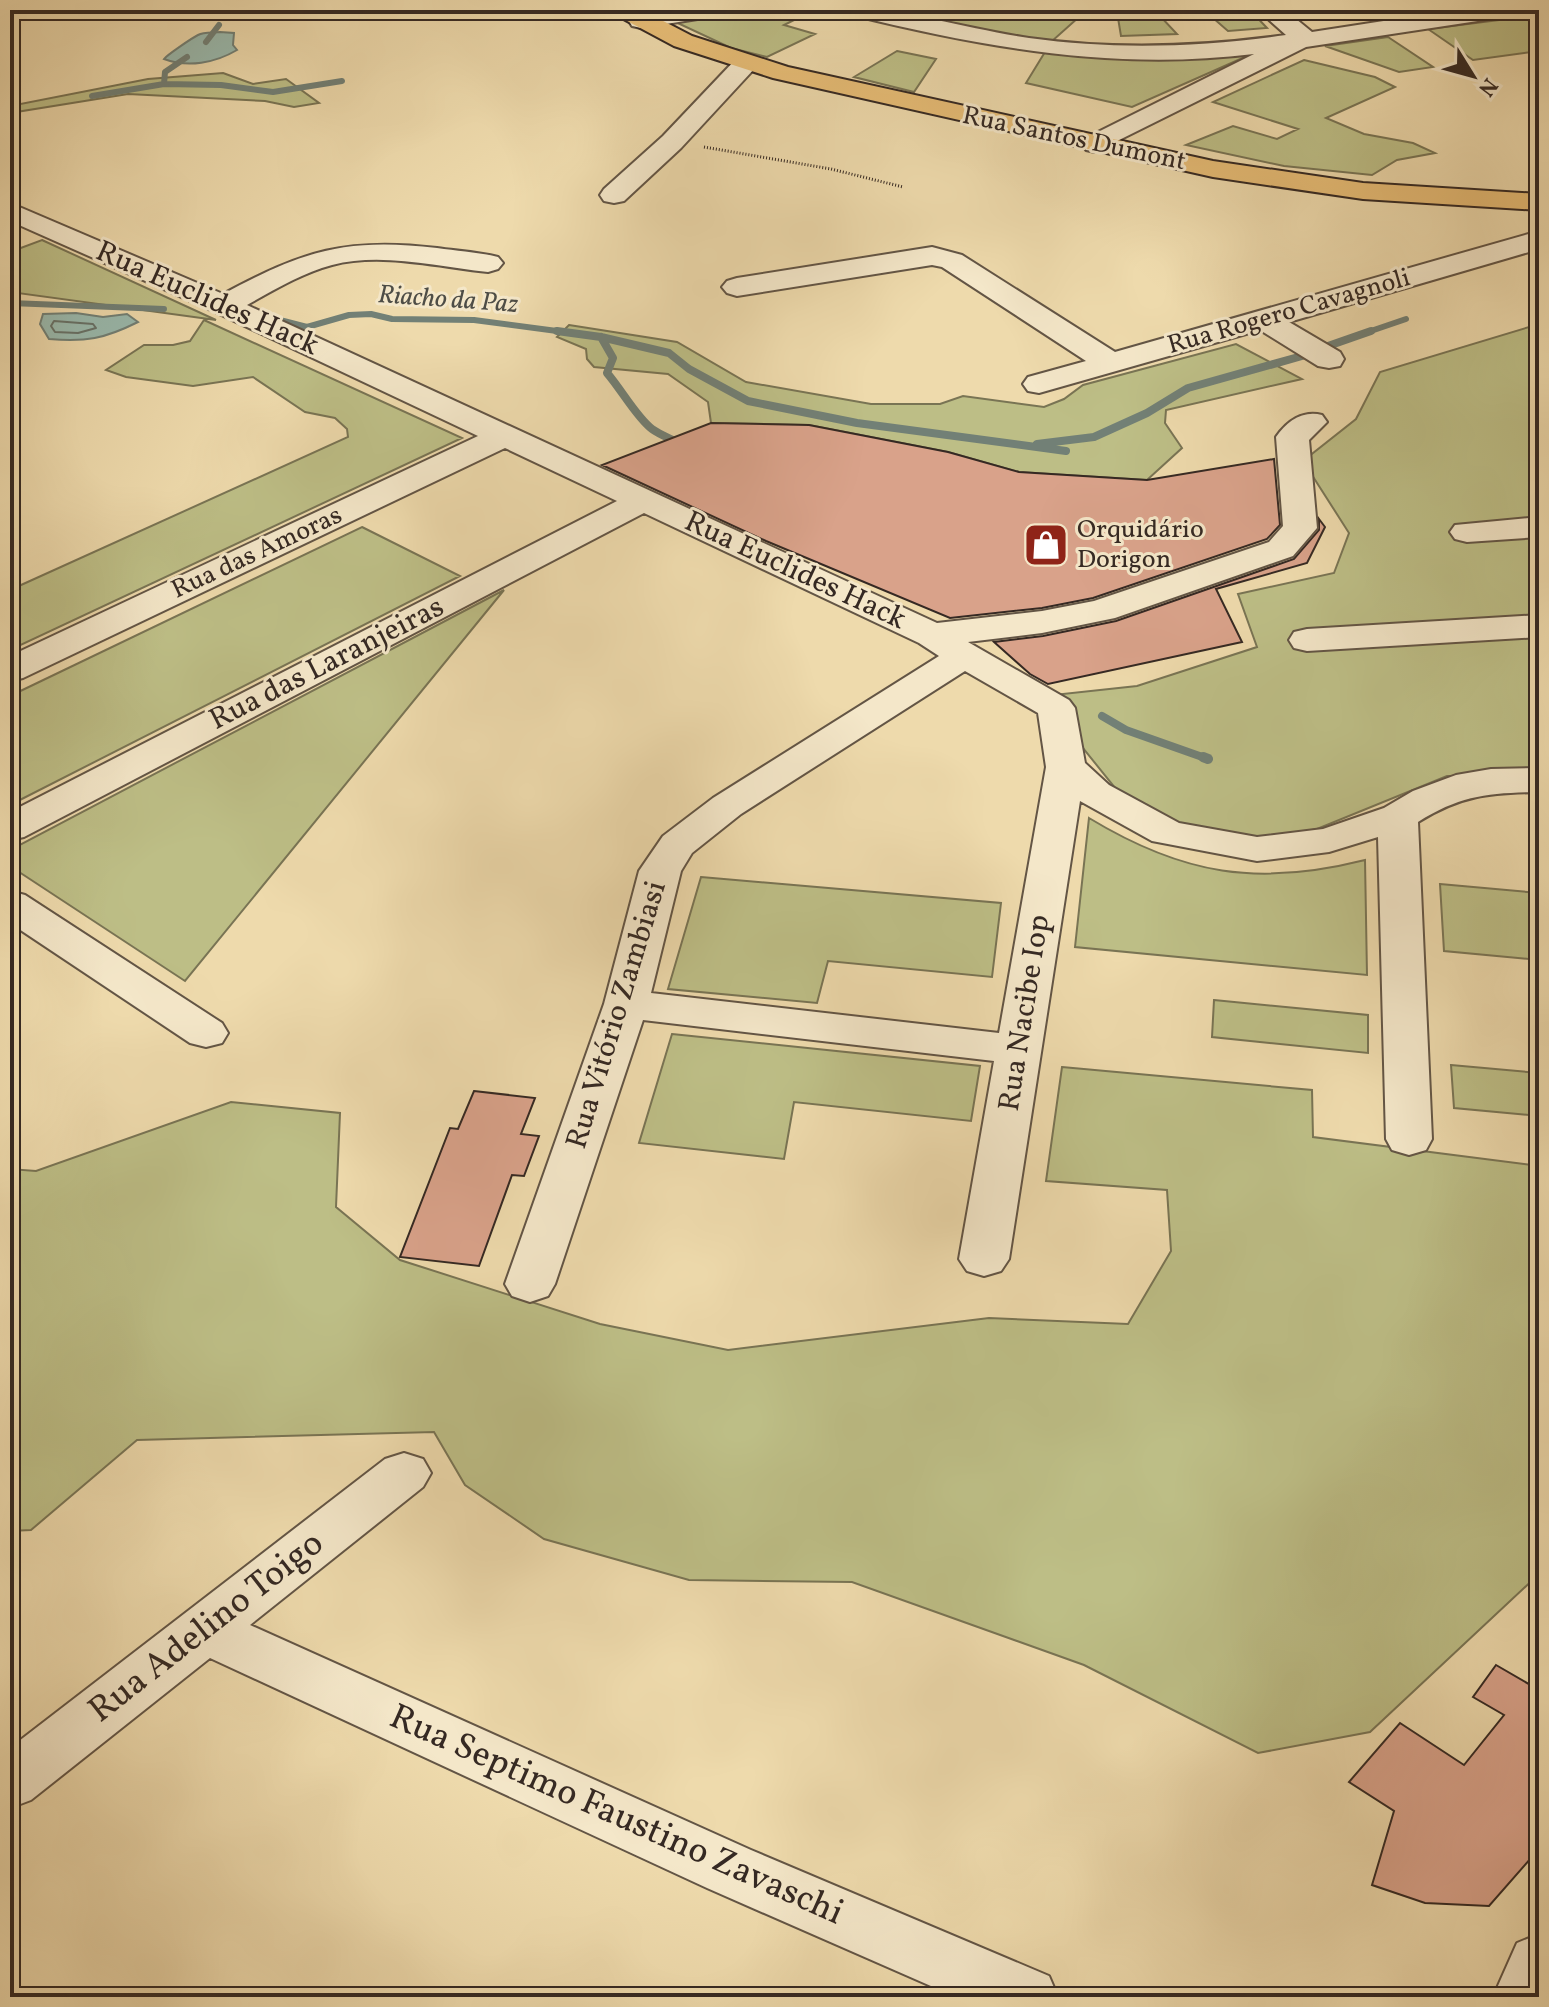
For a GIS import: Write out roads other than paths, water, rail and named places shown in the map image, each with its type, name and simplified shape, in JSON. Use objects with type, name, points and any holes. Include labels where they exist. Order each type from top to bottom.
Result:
[{"type":"main road","name":"Rua Santos Dumont","points":[[632,15],[683,41],[746,63],[1095,144],[1293,182],[1363,191],[1539,202]]},
{"type":"street","points":[[632,15],[710,10]]},
{"type":"street","points":[[860,10],[991,40],[1110,53],[1201,52],[1504,10]]},
{"type":"street","points":[[1270,10],[1305,38]]},
{"type":"street","points":[[1095,144],[1305,38]]},
{"type":"street","points":[[614,195],[672,142],[746,63]]},
{"type":"street","name":"Rua Euclides Hack","points":[[10,211],[224,305],[644,500],[947,646],[1042,697],[1056,708],[1066,767]]},
{"type":"street","name":"Rua Rogero Cavagnoli","points":[[1039,384],[1539,240]]},
{"type":"street","points":[[224,305],[263,284],[332,256],[368,252],[488,263]]},
{"type":"street","points":[[737,287],[932,256],[952,261],[1112,364]]},
{"type":"street","points":[[1265,320],[1329,359]]},
{"type":"street","points":[[947,646],[1102,610],[1281,549],[1300,528],[1292,437],[1311,422]]},
{"type":"street","name":"Rua das Amoras","points":[[10,670],[504,436]]},
{"type":"street","name":"Rua das Laranjeiras","points":[[10,828],[644,500]]},
{"type":"street","points":[[1467,532],[1539,527]]},
{"type":"street","points":[[1307,640],[1539,626]]},
{"type":"street","name":"Rua Vitório Zambiasi","points":[[530,1284],[626,1004],[660,871],[677,845],[947,646]]},
{"type":"street","points":[[1066,767],[1095,793],[1133,817],[1166,832],[1257,849],[1317,842],[1398,817],[1427,799],[1456,787],[1491,781],[1539,780]]},
{"type":"street","name":"Rua Nacibe Iop","points":[[984,1259],[1066,767]]},
{"type":"street","points":[[1398,817],[1409,1139]]},
{"type":"street","points":[[10,904],[206,1033]]},
{"type":"street","points":[[626,1004],[1020,1050]]},
{"type":"street","name":"Rua Adelino Toigo","points":[[10,1782],[207,1631],[404,1473]]},
{"type":"street","name":"Rua Septimo Faustino Zavaschi","points":[[207,1631],[729,1869],[1026,1997]]},
{"type":"street","points":[[1525,1997],[1539,1963]]},
{"type":"water","points":[[234,33],[233,45],[237,50],[201,63],[164,59],[198,35]]},
{"type":"water","points":[[76,313],[103,317],[127,314],[138,322],[105,336],[74,340],[49,339],[40,324],[43,314]]},
{"type":"waterway","points":[[206,42],[219,25]]},
{"type":"waterway","points":[[164,84],[165,72],[187,57]]},
{"type":"waterway","points":[[164,84],[221,85],[273,92],[342,81]]},
{"type":"waterway","points":[[92,96],[164,84]]},
{"type":"waterway","name":"Riacho da Paz","points":[[10,303],[164,309]]},
{"type":"waterway","name":"Riacho da Paz","points":[[272,318],[307,327],[349,315],[371,314],[392,319],[474,320],[560,331]]},
{"type":"waterway","points":[[1365,333],[1406,319]]},
{"type":"waterway","name":"Riacho da Paz","points":[[560,331],[572,333]]},
{"type":"waterway","name":"Riacho da Paz","points":[[560,331],[601,337]]},
{"type":"waterway","points":[[1328,346],[1371,331]]},
{"type":"waterway","points":[[601,337],[669,353],[689,369],[748,401],[857,423],[1066,451]]},
{"type":"waterway","points":[[601,337],[613,358],[607,373],[635,411],[652,429],[681,444]]},
{"type":"waterway","points":[[1037,444],[1094,437],[1147,413],[1188,388],[1302,356]]},
{"type":"waterway","points":[[1102,716],[1126,730],[1208,759],[1203,757]]},
{"type":"place","name":"Orquidário Dorigon","points":[[1046,545]]}]
